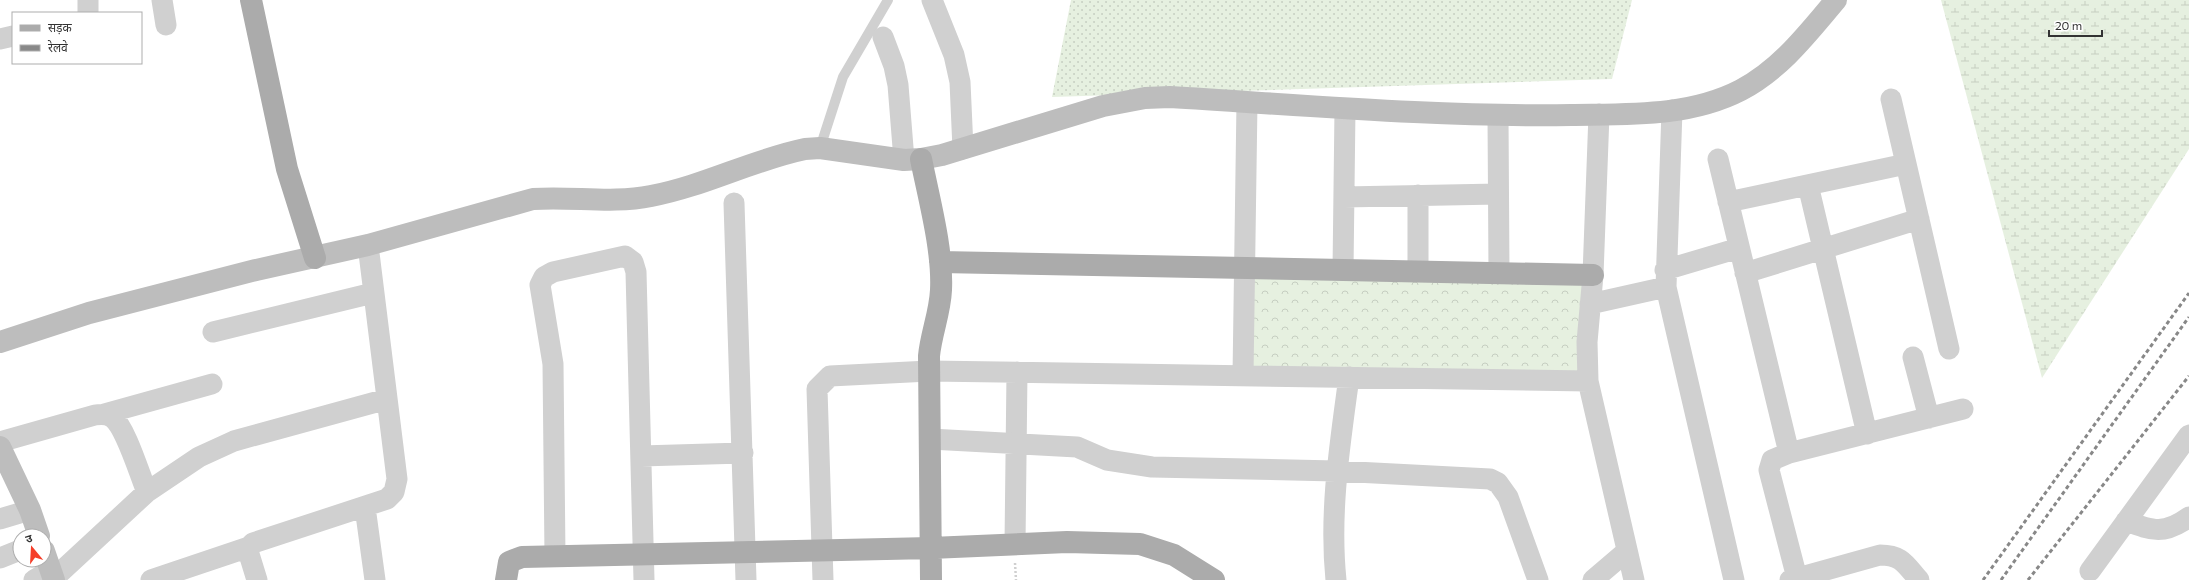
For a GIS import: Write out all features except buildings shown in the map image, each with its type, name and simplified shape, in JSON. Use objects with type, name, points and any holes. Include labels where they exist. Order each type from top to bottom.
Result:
[{"type":"main road","points":[[251,0],[287,169],[315,258]]},
{"type":"main road","points":[[913,159],[940,262],[940,304],[930,341],[929,371],[931,580]]},
{"type":"main road","points":[[940,262],[1593,275]]},
{"type":"main road","points":[[506,580],[509,562],[522,557],[931,548],[1067,542],[1140,544],[1174,555],[1214,580]]},
{"type":"street","points":[[88,0],[88,12]]},
{"type":"street","points":[[162,0],[166,25]]},
{"type":"street","points":[[932,0],[954,54],[958,75],[963,149]]},
{"type":"street","points":[[0,342],[89,313],[256,270],[368,245],[533,199],[551,198],[616,200],[653,196],[787,152],[820,148],[913,159],[963,149],[1103,106],[1145,98],[1170,97],[1345,109],[1498,116],[1599,114],[1672,110],[1711,100],[1740,90],[1766,74],[1792,52],[1836,0]]},
{"type":"street","points":[[0,39],[12,36]]},
{"type":"street","points":[[883,37],[894,66],[913,159]]},
{"type":"street","points":[[1891,99],[1949,349]]},
{"type":"street","points":[[1243,376],[1247,102]]},
{"type":"street","points":[[1343,270],[1345,109]]},
{"type":"street","points":[[1672,110],[1665,279],[1734,580]]},
{"type":"street","points":[[1599,114],[1593,275],[1587,342],[1588,381],[1634,580]]},
{"type":"street","points":[[1498,116],[1499,273]]},
{"type":"street","points":[[1718,159],[1789,453]]},
{"type":"street","points":[[1728,202],[1906,164]]},
{"type":"street","points":[[1808,185],[1867,434]]},
{"type":"street","points":[[1344,197],[1498,194]]},
{"type":"street","points":[[1418,195],[1418,271]]},
{"type":"street","points":[[734,203],[746,580]]},
{"type":"street","points":[[1745,273],[1919,219]]},
{"type":"street","points":[[151,580],[248,548],[253,543],[365,507],[387,499],[394,492],[398,479],[368,245]]},
{"type":"street","points":[[1590,304],[1665,279],[1739,248]]},
{"type":"street","points":[[554,556],[553,364],[540,285],[544,277],[553,272],[626,256],[634,262],[636,272],[644,580]]},
{"type":"street","points":[[213,332],[373,292]]},
{"type":"street","points":[[1913,357],[1929,418]]},
{"type":"street","points":[[823,580],[817,390],[830,376],[929,371],[1588,381]]},
{"type":"street","points":[[1015,544],[1017,372]]},
{"type":"street","points":[[1336,580],[1334,562],[1336,471],[1350,377]]},
{"type":"street","points":[[0,442],[212,384]]},
{"type":"street","points":[[48,573],[147,492],[215,448],[234,441],[387,399]]},
{"type":"street","points":[[1919,580],[1900,558],[1893,555],[1880,555],[1794,579],[1769,470],[1772,460],[1789,453],[1963,409]]},
{"type":"street","points":[[104,414],[112,417],[118,423],[147,492]]},
{"type":"street","points":[[2090,571],[2189,436]]},
{"type":"street","points":[[930,439],[1016,442],[1077,447],[1107,460],[1152,467],[1336,471],[1490,479],[1498,483],[1508,497],[1538,580]]},
{"type":"street","points":[[0,447],[30,510],[36,528]]},
{"type":"street","points":[[641,456],[743,454]]},
{"type":"street","points":[[365,507],[376,580]]},
{"type":"street","points":[[0,519],[30,510]]},
{"type":"street","points":[[2126,522],[2151,530],[2164,530],[2178,525],[2189,517]]},
{"type":"street","points":[[248,548],[257,580]]},
{"type":"street","points":[[1593,580],[1627,551]]},
{"type":"street","points":[[0,558],[12,553]]},
{"type":"lane","points":[[820,148],[843,77],[888,0]]},
{"type":"green space","points":[[1071,0],[1632,0],[1612,79],[1052,97]]},
{"type":"green space","points":[[1941,0],[2189,0],[2189,149],[2042,378]]},
{"type":"green space","points":[[1245,268],[1593,275],[1588,381],[1243,376]]},
{"type":"railway","points":[[1983,580],[2189,293]]},
{"type":"railway","points":[[2001,580],[2189,317]]},
{"type":"railway","points":[[2028,580],[2189,376]]}]
